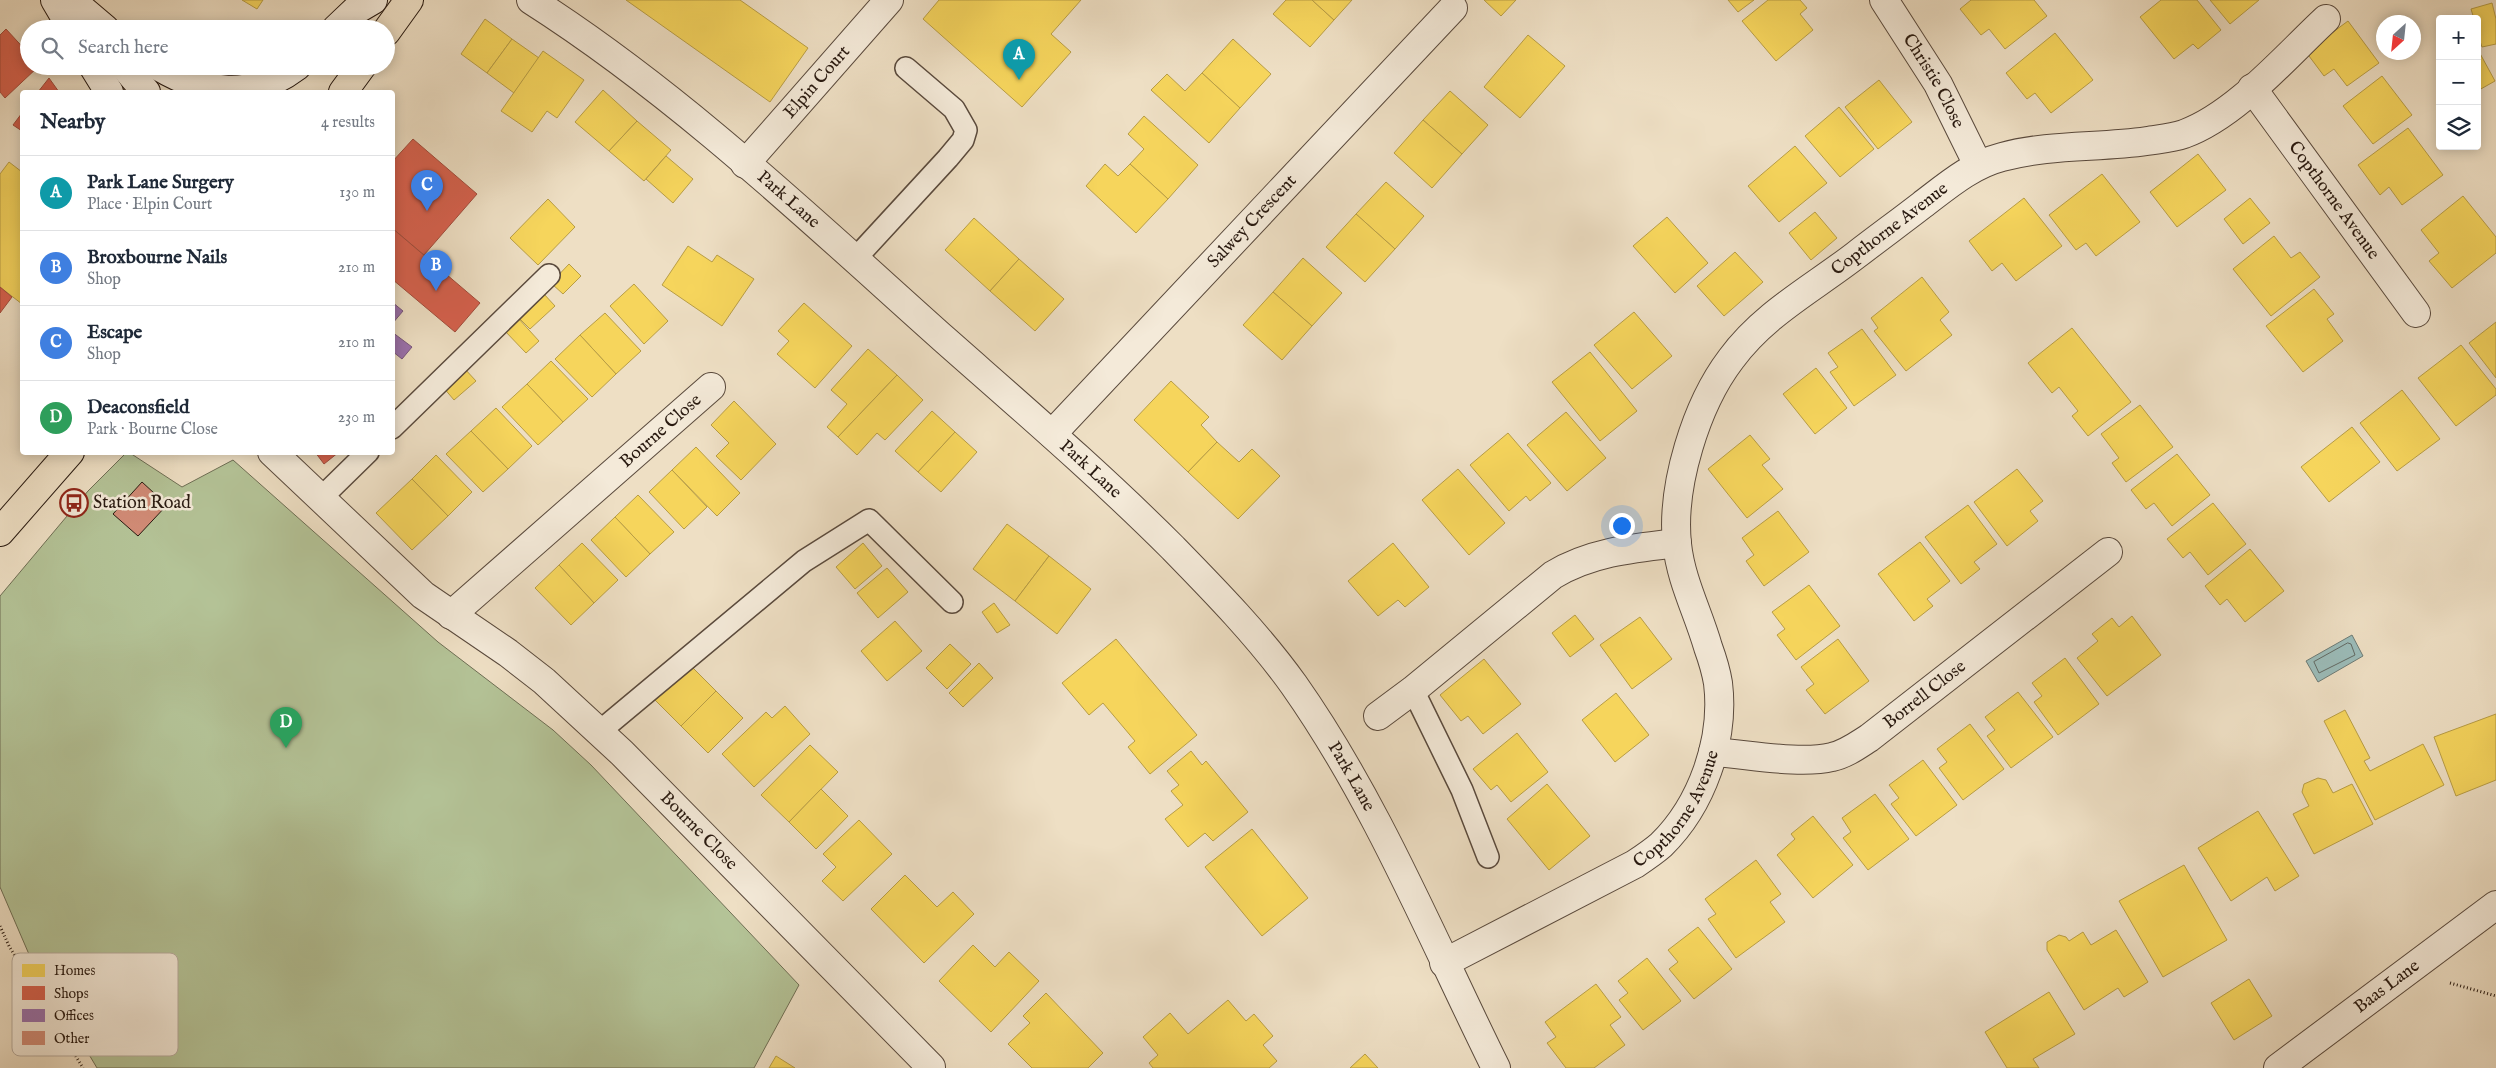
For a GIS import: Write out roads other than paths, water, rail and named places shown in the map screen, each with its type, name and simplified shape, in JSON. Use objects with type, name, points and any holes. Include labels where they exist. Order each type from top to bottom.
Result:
[{"type":"main road","points":[[394,20],[408,0]]},
{"type":"main road","points":[[344,90],[355,75]]},
{"type":"main road","points":[[0,532],[67,455]]},
{"type":"street","points":[[55,0],[67,20]]},
{"type":"street","points":[[65,0],[84,20]]},
{"type":"street","points":[[72,0],[95,20]]},
{"type":"street","points":[[345,20],[356,10],[373,0]]},
{"type":"street","name":"Park Lane","points":[[532,0],[589,38],[658,91],[745,164],[1052,434],[1129,504],[1206,581],[1292,682],[1334,745],[1366,800],[1496,1068]]},
{"type":"street","name":"Elpin Court","points":[[745,164],[889,0]]},
{"type":"street","name":"Christie Close","points":[[1884,0],[1938,84],[1978,165]]},
{"type":"street","name":"Salwey Crescent","points":[[1052,434],[1453,8]]},
{"type":"street","name":"Copthorne Avenue","points":[[1444,963],[1635,864],[1659,846],[1677,826],[1703,780],[1713,752],[1720,717],[1718,682],[1707,642],[1683,575],[1677,543],[1678,500],[1695,429],[1708,397],[1729,361],[1752,332],[1783,306],[1845,264],[1978,165],[2023,153],[2056,148],[2125,144],[2182,134],[2208,122],[2230,108],[2326,19]]},
{"type":"street","points":[[99,75],[108,90]]},
{"type":"street","points":[[132,75],[144,90]]},
{"type":"street","points":[[176,75],[198,86],[226,90]]},
{"type":"street","points":[[238,90],[262,85],[286,75]]},
{"type":"street","name":"Copthorne Avenue","points":[[2252,88],[2416,313]]},
{"type":"street","name":"Bourne Close","points":[[451,615],[712,387]]},
{"type":"street","name":"Bourne Close","points":[[275,455],[423,595],[544,681],[599,732],[931,1066]]},
{"type":"street","points":[[1378,716],[1413,690],[1553,575],[1573,564],[1622,550],[1677,543]]},
{"type":"street","name":"Borrell Close","points":[[1713,752],[1809,760],[1832,757],[1851,750],[2108,552]]},
{"type":"street","name":"Baas Lane","points":[[2278,1068],[2496,905]]},
{"type":"lane","points":[[855,259],[948,158],[963,140],[966,130],[954,109],[906,68]]},
{"type":"lane","points":[[395,425],[549,275]]},
{"type":"lane","points":[[320,499],[365,455]]},
{"type":"lane","points":[[599,732],[804,561],[869,520],[952,602]]},
{"type":"lane","points":[[1413,690],[1462,790],[1488,857]]},
{"type":"water","points":[[2352,635],[2363,656],[2318,682],[2306,661]]},
{"type":"place","name":"Park Lane Surgery","points":[[1019,80]]},
{"type":"place","name":"Escape","points":[[427,211]]},
{"type":"place","name":"Broxbourne Nails","points":[[436,291]]},
{"type":"place","name":"Station Road","points":[[74,503]]},
{"type":"place","name":"Deaconsfield","points":[[286,748]]}]
